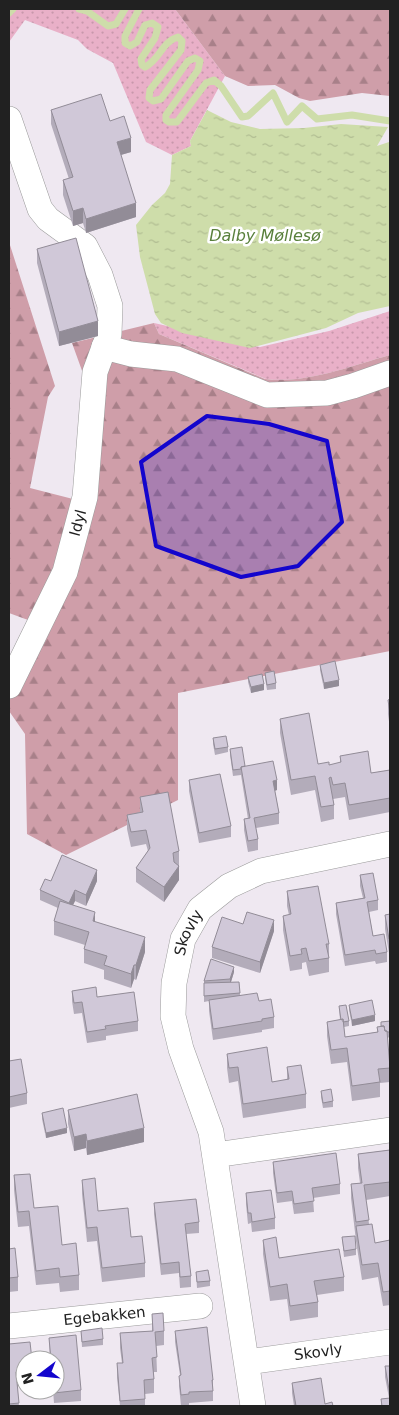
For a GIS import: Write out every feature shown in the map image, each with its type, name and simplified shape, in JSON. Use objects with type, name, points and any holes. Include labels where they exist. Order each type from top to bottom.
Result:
[{"type":"street","name":"Idyl","points":[[9,119],[40,209],[48,219],[85,246],[100,274],[110,306],[108,334],[95,372],[85,497],[65,572],[9,686]]},
{"type":"street","points":[[104,347],[131,354],[177,359],[268,395],[327,393],[390,373]]},
{"type":"street","name":"Skovly","points":[[253,1406],[211,1132],[181,1049],[173,1016],[174,983],[183,940],[200,909],[229,886],[261,871],[390,844]]},
{"type":"street","points":[[215,1155],[390,1130]]},
{"type":"street","name":"Egebakken","points":[[9,1326],[200,1306]]},
{"type":"street","name":"Skovly","points":[[247,1362],[390,1342]]},
{"type":"highlighted area","points":[[207,416],[269,424],[327,441],[342,522],[298,566],[241,577],[156,546],[141,462]]},
{"type":"shaded area","points":[[9,9],[175,9],[225,76],[190,141],[191,146],[172,155],[146,142],[113,63],[87,49],[78,40],[25,20],[9,42]]},
{"type":"shaded area","points":[[390,311],[390,355],[313,377],[281,380],[266,379],[159,334],[154,323],[260,347],[329,331]]},
{"type":"green space","points":[[175,9],[390,9],[390,96],[362,93],[310,101],[299,98],[275,85],[248,86],[225,76]]},
{"type":"green space","points":[[9,242],[55,386],[48,397],[30,488],[73,499],[85,379],[72,343],[154,323],[159,334],[265,379],[281,380],[312,377],[390,355],[390,651],[178,693],[178,800],[66,855],[27,834],[25,734],[9,711],[9,666],[28,620],[9,613]]},
{"type":"water","name":"Dalby Møllesø","points":[[207,110],[231,122],[260,129],[304,128],[341,124],[388,127],[377,146],[389,142],[390,306],[358,313],[326,328],[250,348],[182,333],[161,323],[155,314],[140,257],[136,225],[152,205],[165,193],[170,184],[172,155],[191,146],[190,141]]},
{"type":"building","points":[[101,94],[110,121],[124,116],[131,138],[117,142],[136,203],[86,219],[83,208],[73,211],[63,180],[73,177],[51,110]]},
{"type":"building","points":[[76,238],[98,321],[59,332],[37,249]]},
{"type":"building","points":[[335,661],[339,680],[324,683],[320,665]]},
{"type":"building","points":[[274,671],[276,683],[267,685],[265,673]]},
{"type":"building","points":[[262,674],[264,684],[251,687],[248,677]]},
{"type":"building","points":[[309,713],[318,764],[329,762],[329,765],[341,762],[340,756],[368,751],[371,773],[390,770],[390,798],[349,805],[345,783],[333,785],[331,777],[329,778],[334,805],[321,807],[315,776],[291,780],[280,719]]},
{"type":"building","points":[[226,736],[228,747],[215,749],[213,738]]},
{"type":"building","points":[[242,747],[245,766],[241,767],[241,769],[233,770],[230,749]]},
{"type":"building","points":[[273,761],[277,780],[273,781],[279,813],[254,818],[258,839],[248,841],[244,819],[250,818],[241,767]]},
{"type":"building","points":[[220,774],[231,826],[199,833],[189,780]]},
{"type":"building","points":[[168,792],[179,851],[173,853],[174,862],[179,866],[164,887],[136,868],[150,848],[146,830],[131,832],[127,815],[143,812],[140,797]]},
{"type":"building","points":[[62,855],[97,870],[86,895],[75,890],[69,903],[40,890],[45,879],[51,881]]},
{"type":"building","points":[[373,873],[378,900],[367,902],[373,936],[384,934],[387,952],[376,954],[375,950],[345,955],[336,903],[365,898],[360,875]]},
{"type":"building","points":[[318,886],[329,944],[326,944],[329,958],[309,961],[306,948],[301,949],[302,954],[290,956],[283,916],[291,914],[287,891]]},
{"type":"building","points":[[60,901],[95,912],[93,921],[145,937],[131,974],[104,965],[107,956],[84,949],[89,932],[54,921]]},
{"type":"building","points":[[247,912],[274,920],[260,962],[212,947],[222,917],[243,924]]},
{"type":"building","points":[[390,914],[390,938],[389,939],[385,915]]},
{"type":"building","points":[[211,959],[234,967],[230,979],[204,981]]},
{"type":"building","points":[[239,982],[240,993],[204,996],[204,983]]},
{"type":"building","points":[[96,987],[97,997],[134,992],[138,1021],[105,1026],[106,1029],[87,1032],[82,1002],[74,1003],[72,991]]},
{"type":"building","points":[[257,993],[259,1001],[271,999],[274,1017],[262,1019],[262,1021],[213,1029],[209,1000]]},
{"type":"building","points":[[372,1000],[375,1015],[352,1020],[349,1005]]},
{"type":"building","points":[[346,1005],[349,1021],[343,1022],[339,1006]]},
{"type":"building","points":[[343,1019],[345,1037],[378,1032],[377,1027],[384,1026],[385,1031],[387,1031],[390,1068],[378,1069],[380,1082],[352,1086],[347,1048],[331,1050],[327,1022]]},
{"type":"building","points":[[390,1021],[390,1032],[387,1032],[384,1026],[381,1026],[381,1022]]},
{"type":"building","points":[[267,1047],[272,1082],[289,1079],[287,1067],[301,1065],[306,1094],[243,1104],[238,1067],[229,1068],[227,1054]]},
{"type":"building","points":[[21,1059],[27,1093],[9,1097],[9,1061]]},
{"type":"building","points":[[331,1089],[333,1101],[323,1103],[321,1091]]},
{"type":"building","points":[[137,1094],[144,1128],[87,1141],[86,1134],[74,1137],[68,1110]]},
{"type":"building","points":[[63,1108],[67,1128],[46,1133],[42,1113]]},
{"type":"building","points":[[390,1150],[390,1182],[364,1185],[369,1220],[356,1222],[351,1184],[362,1183],[358,1154]]},
{"type":"building","points":[[336,1153],[340,1184],[312,1188],[314,1201],[294,1204],[292,1191],[277,1193],[273,1162]]},
{"type":"building","points":[[30,1174],[34,1208],[58,1206],[62,1245],[76,1243],[79,1275],[60,1277],[59,1268],[36,1271],[29,1211],[18,1212],[14,1175]]},
{"type":"building","points":[[95,1178],[98,1211],[128,1208],[131,1237],[142,1236],[145,1263],[102,1268],[97,1227],[87,1228],[82,1180]]},
{"type":"building","points":[[271,1190],[275,1218],[252,1222],[251,1213],[248,1213],[246,1193]]},
{"type":"building","points":[[196,1199],[199,1222],[185,1224],[191,1276],[180,1277],[179,1262],[161,1264],[154,1203]]},
{"type":"building","points":[[372,1224],[375,1243],[390,1240],[390,1291],[383,1292],[378,1263],[362,1265],[356,1226]]},
{"type":"building","points":[[355,1236],[356,1249],[344,1251],[342,1237]]},
{"type":"building","points":[[276,1237],[279,1258],[339,1249],[344,1277],[314,1281],[318,1302],[290,1306],[287,1284],[270,1287],[263,1240]]},
{"type":"building","points":[[15,1248],[18,1277],[9,1278],[9,1249]]},
{"type":"building","points":[[208,1270],[210,1281],[197,1282],[196,1272]]},
{"type":"building","points":[[163,1313],[164,1331],[155,1332],[157,1357],[152,1358],[154,1379],[144,1380],[145,1399],[120,1401],[117,1363],[123,1363],[120,1333],[153,1331],[152,1314]]},
{"type":"building","points":[[207,1327],[213,1391],[189,1392],[189,1394],[181,1395],[179,1376],[181,1375],[175,1331]]},
{"type":"building","points":[[102,1328],[103,1339],[82,1342],[81,1331]]},
{"type":"building","points":[[76,1335],[81,1390],[65,1392],[65,1350],[50,1350],[49,1338]]},
{"type":"building","points":[[30,1342],[31,1350],[15,1350],[15,1400],[19,1400],[19,1403],[9,1404],[9,1344]]},
{"type":"building","points":[[385,1366],[390,1366],[390,1395]]},
{"type":"building","points":[[321,1378],[325,1404],[332,1402],[333,1406],[296,1406],[292,1383]]},
{"type":"building","points":[[390,1398],[390,1406],[382,1406],[381,1399]]},
{"type":"waterway","points":[[9,13],[13,9]]},
{"type":"waterway","points":[[79,9],[87,11],[108,26],[116,24],[125,9]]},
{"type":"waterway","points":[[139,9],[125,36],[125,43],[130,46],[137,42],[145,25],[152,23],[158,27],[155,38],[141,59],[142,65],[145,67],[155,60],[172,39],[178,37],[182,41],[181,50],[150,90],[149,98],[153,101],[161,99],[188,61],[195,58],[200,61],[198,70],[166,115],[166,120],[169,122],[177,122],[206,83],[214,80],[221,86],[242,117],[248,116],[273,93],[287,122],[302,106],[317,119],[352,115],[390,121]]}]
